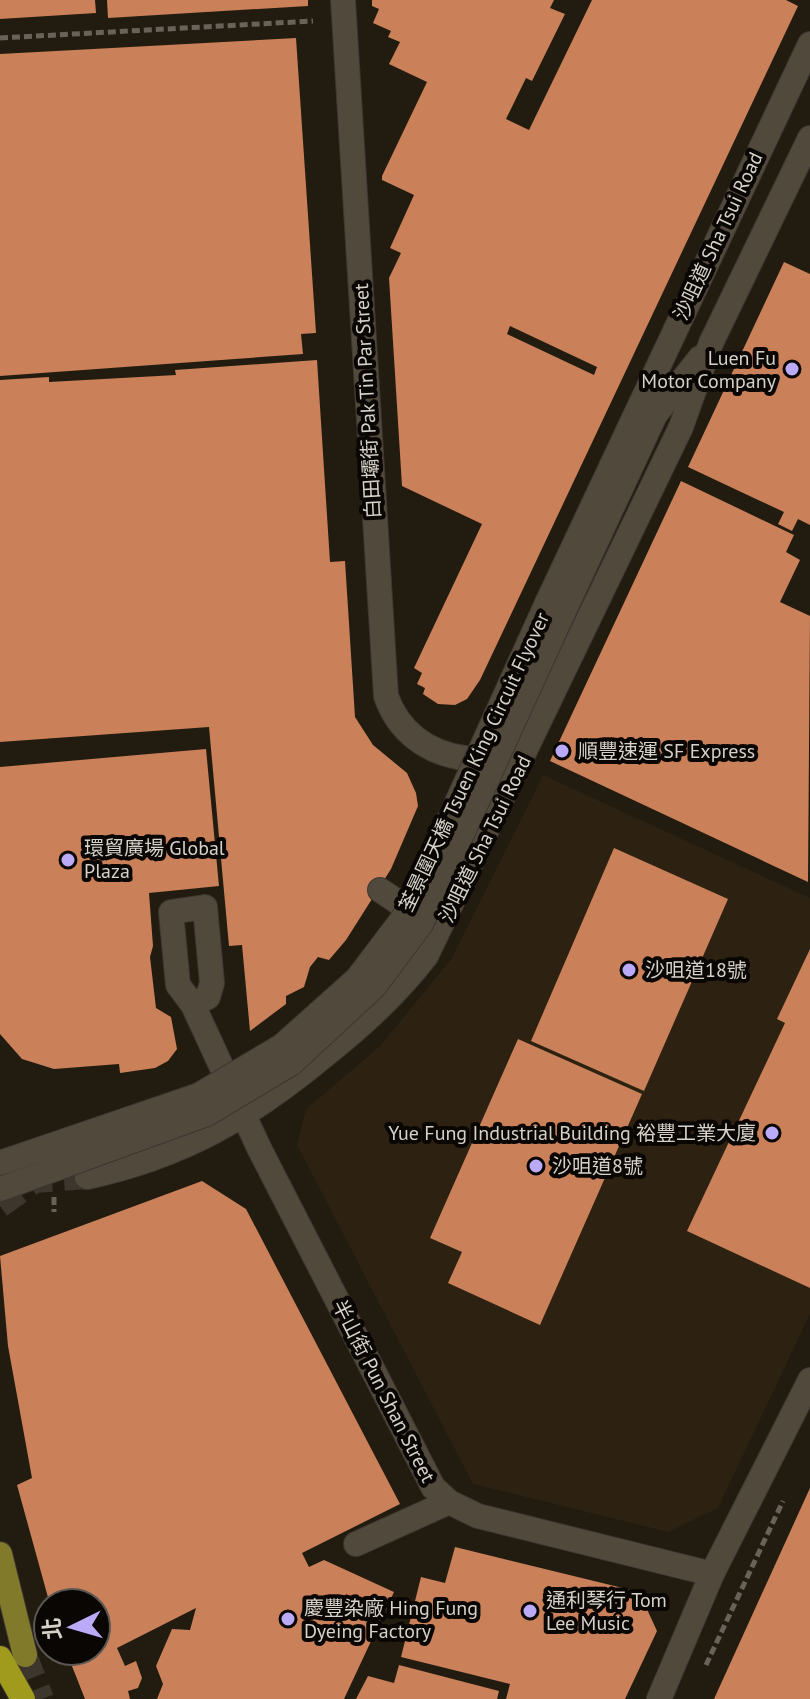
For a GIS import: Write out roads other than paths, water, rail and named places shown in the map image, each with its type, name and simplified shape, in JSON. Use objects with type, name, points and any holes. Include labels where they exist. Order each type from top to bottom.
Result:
[{"type":"highway","points":[[0,1658],[23,1699]]},
{"type":"main road","points":[[0,1554],[25,1655]]},
{"type":"street","name":"白田壩街 Pak Tin Par Street","points":[[343,0],[386,696],[401,725],[416,739],[439,752],[464,758]]},
{"type":"street","name":"沙咀道 Sha Tsui Road","points":[[555,607],[810,44]]},
{"type":"street","name":"沙咀道 Sha Tsui Road","points":[[87,1177],[208,1137],[244,1118],[377,1013],[401,989],[441,931],[520,753],[681,427],[711,343],[810,138]]},
{"type":"street","name":"沙咀道 Sha Tsui Road","points":[[646,411],[711,343]]},
{"type":"street","name":"荃景圍天橋 Tsuen King Circuit Flyover","points":[[0,1163],[199,1095],[282,1046],[357,979],[407,913],[555,607]]},
{"type":"street","name":"荃景圍天橋 Tsuen King Circuit Flyover","points":[[0,1189],[207,1114],[292,1063],[374,987],[421,924],[555,607]]},
{"type":"street","points":[[380,890],[441,931]]},
{"type":"street","name":"半山街 Pun Shan Street","points":[[193,1005],[244,1118],[433,1487],[449,1502],[478,1516],[712,1574]]},
{"type":"street","points":[[659,1699],[712,1574],[810,1380]]},
{"type":"street","points":[[356,1544],[449,1502]]},
{"type":"tunnel","points":[[0,1206],[35,1181],[87,1177]]},
{"type":"tunnel","points":[[25,1655],[42,1699]]},
{"type":"place","name":"Luen Fu Motor Company","points":[[792,369]]},
{"type":"place","name":"順豐速運 SF Express","points":[[562,751]]},
{"type":"place","name":"環貿廣場 Global Plaza","points":[[68,860]]},
{"type":"place","name":"沙咀道18號","points":[[629,970]]},
{"type":"place","name":"Yue Fung Industrial Building 裕豐工業大廈","points":[[772,1133]]},
{"type":"place","name":"沙咀道8號","points":[[536,1166]]},
{"type":"place","name":"通利琴行 Tom Lee Music","points":[[530,1611]]},
{"type":"place","name":"慶豐染廠 Hing Fung Dyeing Factory","points":[[288,1619]]}]
